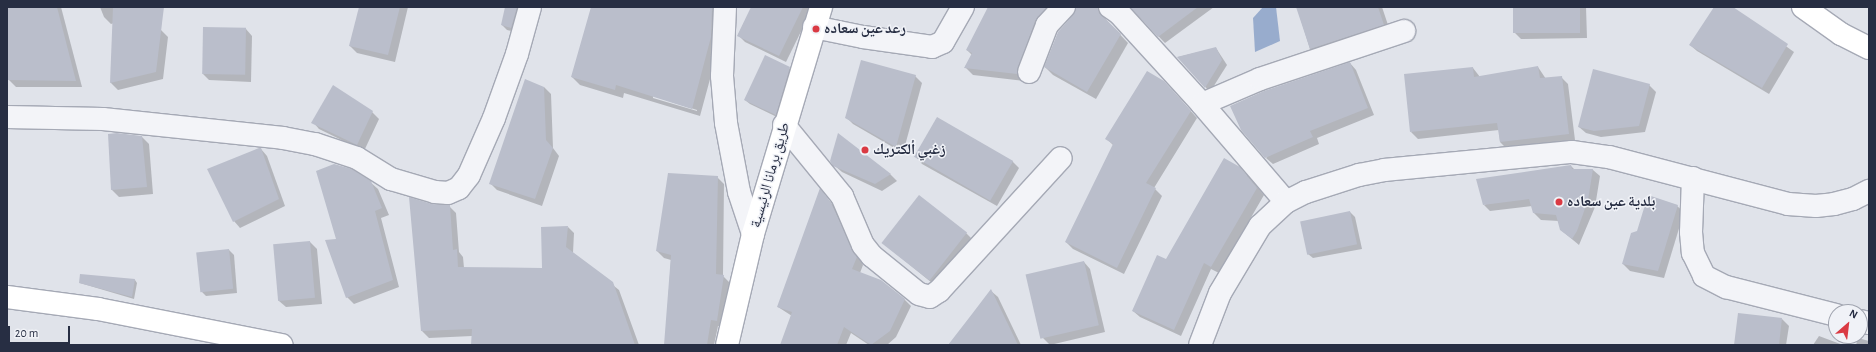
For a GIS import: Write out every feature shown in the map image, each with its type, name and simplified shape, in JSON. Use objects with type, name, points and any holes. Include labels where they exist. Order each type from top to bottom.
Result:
[{"type":"main road","name":"طريق برمانا الرئيسية","points":[[727,345],[754,234],[784,125],[821,7]]},
{"type":"main road","points":[[1803,7],[1841,34],[1869,48]]},
{"type":"main road","points":[[7,297],[98,309],[282,345]]},
{"type":"street","points":[[7,117],[103,119],[315,144],[357,158],[390,179],[436,192],[448,193],[459,188],[469,175],[494,118],[517,54],[530,7]]},
{"type":"street","points":[[725,7],[722,76],[726,123],[739,192],[754,234]]},
{"type":"street","points":[[814,27],[863,38],[932,47],[942,42],[963,7]]},
{"type":"street","points":[[1029,72],[1047,25],[1064,7]]},
{"type":"street","points":[[1110,7],[1119,13],[1202,104],[1286,202]]},
{"type":"street","points":[[1202,104],[1260,79],[1404,31]]},
{"type":"street","points":[[784,125],[842,196],[863,245],[872,256],[919,294],[930,297],[940,291],[1061,158]]},
{"type":"street","points":[[1200,345],[1220,293],[1244,250],[1260,226],[1286,202],[1332,183],[1384,170],[1572,152],[1609,157],[1693,178],[1765,199],[1795,205],[1834,204],[1853,200],[1869,191]]},
{"type":"street","points":[[1693,178],[1690,232],[1693,253],[1704,276],[1726,287],[1828,313]]},
{"type":"water","points":[[1263,7],[1276,7],[1280,41],[1255,52],[1253,18]]},
{"type":"building","points":[[7,7],[57,7],[76,81],[7,80]]},
{"type":"building","points":[[113,7],[164,7],[156,72],[110,83]]},
{"type":"building","points":[[359,7],[400,7],[388,55],[349,46]]},
{"type":"building","points":[[505,7],[517,7],[511,28],[501,25]]},
{"type":"building","points":[[591,7],[712,7],[711,37],[692,109],[616,85],[615,90],[571,77]]},
{"type":"building","points":[[751,7],[803,7],[779,56],[737,36]]},
{"type":"building","points":[[988,7],[1047,7],[1035,21],[1017,74],[964,68],[972,53],[966,50]]},
{"type":"building","points":[[1076,7],[1098,7],[1099,13],[1121,34],[1087,92],[1044,67],[1058,32],[1073,15]]},
{"type":"building","points":[[1130,7],[1198,7],[1158,37]]},
{"type":"building","points":[[1296,7],[1378,7],[1384,25],[1310,49]]},
{"type":"building","points":[[1513,7],[1580,7],[1580,33],[1513,33]]},
{"type":"building","points":[[1714,7],[1733,7],[1788,44],[1762,88],[1689,45]]},
{"type":"building","points":[[203,27],[246,28],[245,75],[202,74]]},
{"type":"building","points":[[1216,47],[1222,60],[1205,88],[1177,57]]},
{"type":"building","points":[[765,55],[790,67],[776,115],[744,100]]},
{"type":"building","points":[[861,60],[916,75],[896,147],[845,118]]},
{"type":"building","points":[[1350,62],[1368,108],[1310,131],[1313,137],[1265,158],[1241,130],[1230,106],[1264,91]]},
{"type":"building","points":[[1538,66],[1540,78],[1562,76],[1569,134],[1500,142],[1497,123],[1410,132],[1404,74],[1473,67],[1474,77]]},
{"type":"building","points":[[1593,69],[1650,84],[1639,126],[1594,131],[1578,127]]},
{"type":"building","points":[[1147,71],[1164,81],[1191,111],[1146,183],[1156,188],[1117,268],[1065,242],[1113,144],[1105,139]]},
{"type":"building","points":[[525,79],[544,87],[546,140],[553,148],[535,199],[489,184]]},
{"type":"building","points":[[333,85],[373,111],[357,145],[311,123]]},
{"type":"building","points":[[937,117],[1013,161],[990,201],[914,157]]},
{"type":"building","points":[[117,133],[142,136],[147,187],[111,190],[108,134]]},
{"type":"building","points":[[838,133],[891,174],[875,184],[833,166],[830,161]]},
{"type":"building","points":[[261,148],[279,199],[233,222],[207,169]]},
{"type":"building","points":[[1224,158],[1240,167],[1257,188],[1211,267],[1204,263],[1174,330],[1132,311],[1157,255],[1166,259]]},
{"type":"building","points":[[334,164],[352,169],[371,181],[382,208],[375,211],[393,280],[346,298],[325,240],[336,239],[316,171]]},
{"type":"building","name":"بلدية عين سعاده","points":[[1571,165],[1572,169],[1593,169],[1588,200],[1577,231],[1572,239],[1560,230],[1556,215],[1533,213],[1529,199],[1483,205],[1476,179]]},
{"type":"building","points":[[668,173],[718,176],[716,274],[724,275],[717,321],[711,320],[707,345],[664,345],[671,255],[656,251]]},
{"type":"building","points":[[820,188],[831,203],[857,257],[852,269],[881,280],[905,299],[890,331],[871,345],[844,327],[837,345],[780,345],[792,312],[777,307]]},
{"type":"building","points":[[919,195],[967,233],[930,281],[881,243]]},
{"type":"building","points":[[1648,195],[1678,205],[1658,271],[1622,264],[1631,233],[1637,231]]},
{"type":"building","points":[[409,197],[432,204],[450,205],[453,250],[457,249],[458,267],[542,268],[541,227],[568,226],[566,247],[613,282],[635,345],[471,345],[472,329],[421,331]]},
{"type":"building","points":[[1350,211],[1357,244],[1307,255],[1300,222]]},
{"type":"building","points":[[310,241],[315,298],[278,301],[273,244]]},
{"type":"building","points":[[229,249],[233,289],[200,292],[196,252]]},
{"type":"building","points":[[1084,261],[1099,325],[1040,339],[1026,274]]},
{"type":"building","points":[[80,274],[135,279],[132,297],[79,283]]},
{"type":"building","points":[[991,289],[1018,345],[948,345],[972,314]]},
{"type":"building","points":[[1738,313],[1782,318],[1779,345],[1734,345]]},
{"type":"place","name":"رعد عين سعاده","points":[[816,29]]},
{"type":"place","name":"زغبي ألكتريك","points":[[865,150]]},
{"type":"place","name":"بلدية عين سعاده","points":[[1559,202]]}]
